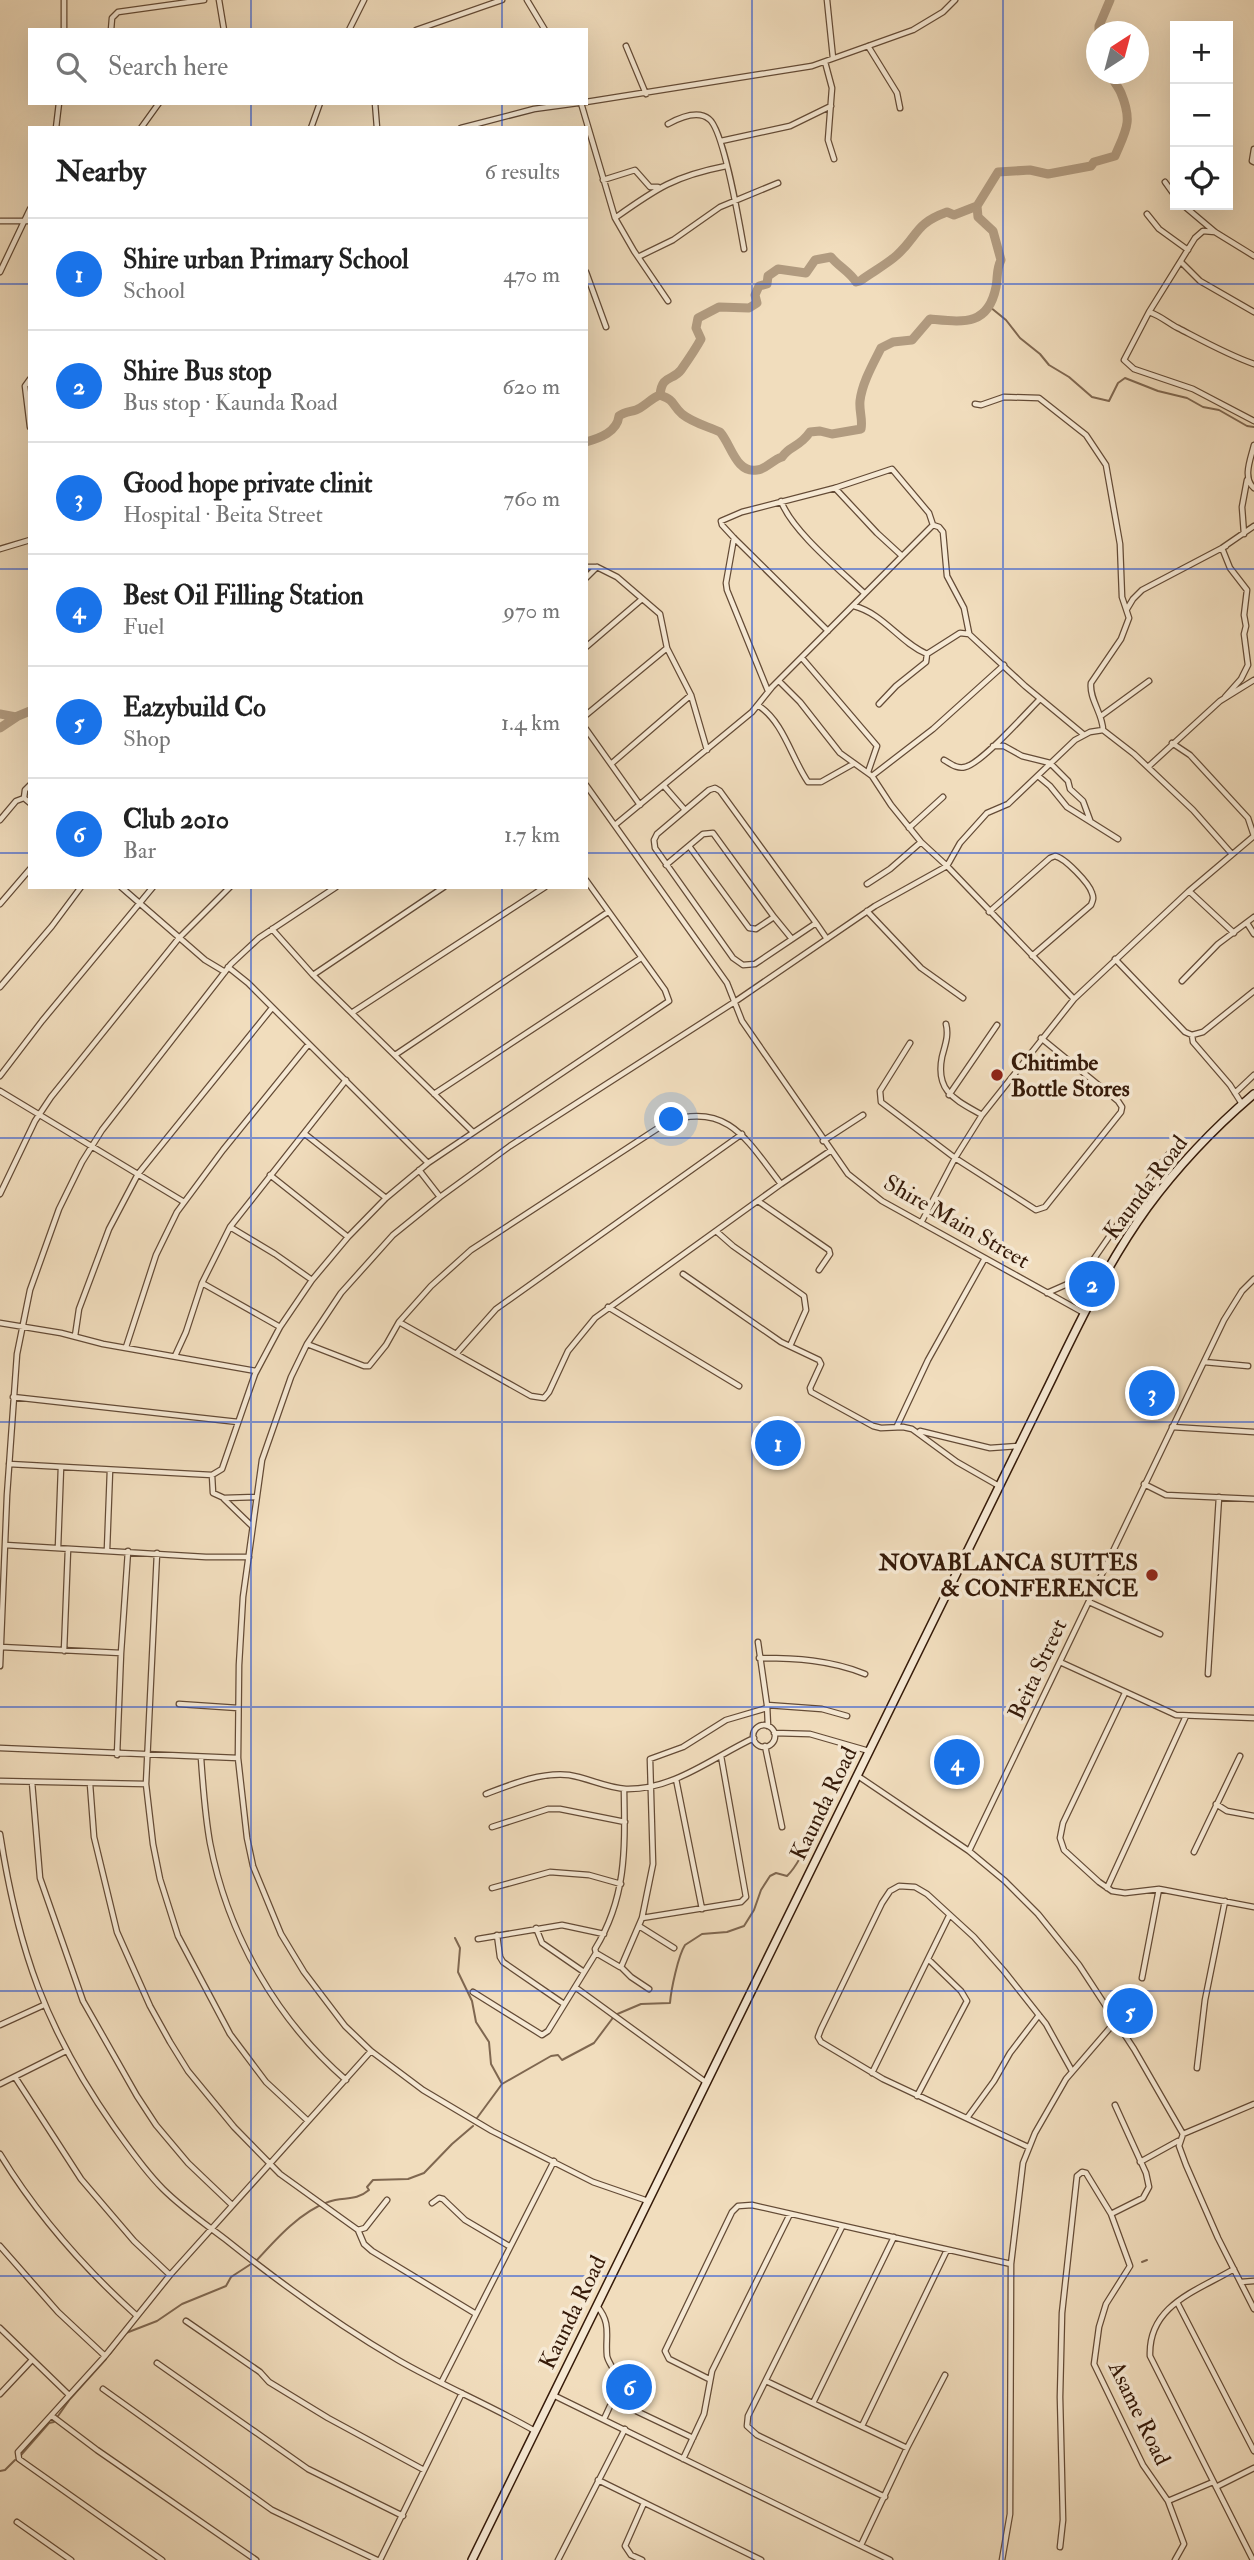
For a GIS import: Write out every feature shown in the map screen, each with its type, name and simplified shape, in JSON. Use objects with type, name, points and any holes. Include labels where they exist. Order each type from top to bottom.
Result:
[{"type":"main road","name":"Kaunda Road","points":[[472,2560],[1018,1446],[1110,1266],[1149,1207],[1183,1163],[1254,1094]]},
{"type":"street","points":[[64,0],[64,28]]},
{"type":"street","points":[[161,0],[162,6]]},
{"type":"street","points":[[111,28],[112,18],[118,12],[204,0]]},
{"type":"street","points":[[219,0],[224,28]]},
{"type":"street","points":[[350,28],[364,0]]},
{"type":"street","points":[[422,28],[502,0]]},
{"type":"street","points":[[527,0],[544,28]]},
{"type":"street","points":[[827,0],[833,58]]},
{"type":"street","points":[[588,102],[812,66],[923,25],[955,0]]},
{"type":"street","points":[[626,46],[646,94]]},
{"type":"street","points":[[868,47],[897,93],[900,108]]},
{"type":"street","points":[[825,62],[832,88],[828,140],[834,159]]},
{"type":"street","points":[[56,126],[59,105]]},
{"type":"street","points":[[142,126],[158,105]]},
{"type":"street","points":[[312,126],[319,105]]},
{"type":"street","points":[[375,105],[377,126]]},
{"type":"street","points":[[469,126],[534,109],[565,105]]},
{"type":"street","points":[[580,105],[586,126]]},
{"type":"street","points":[[721,141],[790,127],[831,106]]},
{"type":"street","points":[[668,124],[702,115],[713,122],[721,141],[744,249]]},
{"type":"street","points":[[588,136],[615,218],[668,301]]},
{"type":"street","points":[[1254,149],[1254,162]]},
{"type":"street","points":[[615,218],[661,187],[684,176],[726,166]]},
{"type":"street","points":[[603,180],[635,170],[650,187],[661,187]]},
{"type":"street","points":[[1165,182],[1170,189]]},
{"type":"street","points":[[638,257],[673,240],[712,212],[778,183]]},
{"type":"street","points":[[1188,210],[1215,232],[1254,256]]},
{"type":"street","points":[[1147,214],[1159,229],[1188,250]]},
{"type":"street","points":[[0,221],[27,221],[0,272]]},
{"type":"street","points":[[1215,232],[1201,232],[1188,250],[1124,360],[1127,366],[1193,389],[1254,421]]},
{"type":"street","points":[[1181,262],[1200,281],[1254,312]]},
{"type":"street","points":[[588,278],[606,327]]},
{"type":"street","points":[[1149,313],[1254,364]]},
{"type":"street","points":[[28,382],[25,386],[28,411]]},
{"type":"street","points":[[975,404],[981,405],[1004,397],[1040,398],[1086,435],[1106,465],[1117,513],[1123,569],[1122,597],[1129,618],[1125,631],[1091,683],[1090,689],[1101,716],[1103,730],[1148,767],[1193,810],[1231,853]]},
{"type":"street","points":[[1244,534],[1242,507],[1254,445]]},
{"type":"street","points":[[828,631],[722,526],[723,520],[781,500],[835,488],[891,469],[929,513],[933,525],[941,529],[945,537],[947,576],[964,608],[970,634],[1040,699],[1083,734]]},
{"type":"street","points":[[1247,480],[1254,488]]},
{"type":"street","points":[[835,488],[877,533],[902,555]]},
{"type":"street","points":[[781,500],[785,512],[864,593]]},
{"type":"street","points":[[615,825],[759,706],[769,691],[933,525]]},
{"type":"street","points":[[1127,610],[1142,590],[1224,547],[1254,526]]},
{"type":"street","points":[[734,538],[727,590],[769,691]]},
{"type":"street","points":[[0,549],[28,541]]},
{"type":"street","points":[[1148,767],[1225,697],[1241,679],[1248,665],[1244,634],[1247,624],[1244,618],[1247,593],[1226,561],[1224,547]]},
{"type":"street","points":[[588,567],[597,567],[617,577],[662,618],[667,648],[691,695],[707,750]]},
{"type":"street","points":[[588,576],[597,567]]},
{"type":"street","points":[[588,645],[642,599]]},
{"type":"street","points":[[854,606],[878,617],[901,638],[927,654]]},
{"type":"street","points":[[927,654],[960,633],[970,634]]},
{"type":"street","points":[[588,713],[667,648]]},
{"type":"street","points":[[879,704],[926,662],[927,654]]},
{"type":"street","points":[[802,658],[877,746],[870,774]]},
{"type":"street","points":[[870,774],[933,729],[1004,665]]},
{"type":"street","points":[[1225,697],[1254,680]]},
{"type":"street","points":[[779,681],[800,702],[831,744],[853,764],[870,774],[921,842],[1074,999]]},
{"type":"street","points":[[1101,716],[1149,681]]},
{"type":"street","points":[[611,764],[691,695]]},
{"type":"street","points":[[944,760],[965,767],[977,761],[1040,699]]},
{"type":"street","points":[[759,706],[769,714],[781,731],[807,782],[821,782],[853,764]]},
{"type":"street","points":[[649,2202],[593,2182],[492,2131],[423,2090],[371,2051],[345,2026],[315,1987],[293,1954],[273,1916],[253,1866],[238,1759],[243,1597],[258,1476],[266,1448],[290,1377],[307,1344],[349,1283],[393,1235],[440,1196],[510,1146],[736,1001],[867,911],[947,866],[972,826],[987,813],[1008,804],[1083,734],[1103,730]]},
{"type":"street","points":[[588,732],[640,805]]},
{"type":"street","points":[[921,1223],[955,1158],[982,1115],[1074,999],[1189,891],[1254,836],[1248,818],[1189,755],[1172,743]]},
{"type":"street","points":[[993,746],[1003,746],[1022,756],[1050,763],[1083,801],[1090,820]]},
{"type":"street","points":[[1038,776],[1067,807],[1118,839]]},
{"type":"street","points":[[664,786],[684,810]]},
{"type":"street","points":[[24,798],[28,787]]},
{"type":"street","name":"Shire Main Street","points":[[588,788],[727,983],[742,1021],[848,1174],[882,1201],[1085,1314]]},
{"type":"street","points":[[816,923],[755,964],[743,965],[737,962],[654,848],[654,840],[684,810],[715,788],[720,791],[816,923],[827,939]]},
{"type":"street","points":[[909,828],[943,797]]},
{"type":"street","points":[[24,798],[28,801]]},
{"type":"street","points":[[0,820],[16,801],[24,798]]},
{"type":"street","points":[[666,865],[703,834],[710,832],[715,835],[792,939]]},
{"type":"street","points":[[867,884],[921,842]]},
{"type":"street","points":[[689,846],[749,928],[756,929],[774,917]]},
{"type":"street","points":[[989,912],[1051,858],[1055,856],[1065,860],[1091,890],[1093,900],[1091,905],[1032,956]]},
{"type":"street","points":[[0,904],[28,871]]},
{"type":"street","points":[[9,1464],[212,1475],[225,1466],[257,1371],[281,1327],[312,1280],[348,1237],[386,1198],[419,1170],[669,1001],[665,990],[588,883]]},
{"type":"street","points":[[0,987],[80,889]]},
{"type":"street","points":[[123,889],[213,967],[227,970],[248,983],[428,1164]]},
{"type":"street","points":[[0,1076],[151,889]]},
{"type":"street","points":[[0,1194],[40,1114],[179,937],[227,889]]},
{"type":"street","points":[[0,1666],[3,1547],[20,1328],[36,1268],[59,1209],[92,1145],[227,970],[272,929],[332,889]]},
{"type":"street","points":[[313,975],[441,889]]},
{"type":"street","points":[[353,1012],[542,889]]},
{"type":"street","points":[[1189,891],[1234,933]]},
{"type":"street","points":[[867,911],[921,968],[962,998]]},
{"type":"street","points":[[394,1055],[607,912]]},
{"type":"street","points":[[1182,981],[1219,944],[1254,917]]},
{"type":"street","points":[[1247,923],[1254,934]]},
{"type":"street","points":[[272,929],[313,975],[472,1132]]},
{"type":"street","points":[[434,1094],[641,958]]},
{"type":"street","points":[[1115,959],[1192,1035],[1195,1045],[1242,1104]]},
{"type":"street","points":[[1192,1035],[1203,1032],[1254,991]]},
{"type":"street","points":[[75,1336],[79,1309],[110,1229],[138,1174],[272,1008]]},
{"type":"street","points":[[946,1024],[948,1035],[940,1072],[949,1095],[982,1115]]},
{"type":"street","points":[[949,1095],[997,1025]]},
{"type":"street","points":[[910,1043],[885,1081],[879,1097],[889,1110],[1031,1209],[1041,1210],[1121,1112],[1122,1107],[1041,1038]]},
{"type":"street","points":[[126,1347],[156,1255],[184,1202],[308,1045]]},
{"type":"street","points":[[1235,1093],[1254,1074]]},
{"type":"street","points":[[175,1356],[202,1283],[230,1227],[346,1080]]},
{"type":"street","points":[[1247,1080],[1254,1081]]},
{"type":"street","points":[[0,1091],[184,1202]]},
{"type":"street","points":[[307,1344],[369,1366],[386,1345],[399,1322],[431,1286],[471,1250],[656,1127],[681,1117],[704,1115],[725,1122],[742,1134],[780,1184]]},
{"type":"street","points":[[823,1141],[863,1115]]},
{"type":"street","points":[[305,1134],[386,1198]]},
{"type":"street","points":[[456,1354],[487,1317],[504,1303],[742,1134]]},
{"type":"street","points":[[1047,1293],[1072,1282],[1084,1273],[1172,1150]]},
{"type":"street","points":[[399,1322],[531,1396],[544,1398],[550,1392],[568,1351],[582,1332],[608,1307],[830,1151]]},
{"type":"street","points":[[419,1170],[440,1196]]},
{"type":"street","points":[[270,1175],[348,1237]]},
{"type":"street","points":[[1137,1197],[1149,1207]]},
{"type":"street","points":[[758,1201],[829,1250],[830,1254],[819,1270]]},
{"type":"street","points":[[1124,1215],[1137,1224]]},
{"type":"street","points":[[230,1227],[283,1258],[312,1280]]},
{"type":"street","points":[[716,1231],[804,1296],[806,1310],[790,1346]]},
{"type":"street","points":[[896,1427],[928,1360],[985,1258]]},
{"type":"street","points":[[683,1274],[790,1346],[820,1360],[811,1392],[873,1426],[912,1429],[989,1448],[1018,1446]]},
{"type":"street","name":"Beita Street","points":[[968,1851],[1224,1320],[1242,1291],[1254,1279]]},
{"type":"street","points":[[202,1283],[281,1327]]},
{"type":"street","points":[[608,1307],[739,1386]]},
{"type":"street","points":[[0,1323],[257,1371]]},
{"type":"street","points":[[1204,1362],[1248,1366]]},
{"type":"street","points":[[13,1397],[238,1422]]},
{"type":"street","points":[[1172,1427],[1254,1432]]},
{"type":"street","points":[[912,1429],[957,1462],[999,1486]]},
{"type":"street","points":[[58,1548],[61,1466]]},
{"type":"street","points":[[107,1550],[110,1470]]},
{"type":"street","points":[[212,1475],[214,1493],[224,1498],[252,1526]]},
{"type":"street","points":[[1144,1484],[1166,1495],[1254,1499]]},
{"type":"street","points":[[0,1495],[7,1496]]},
{"type":"street","points":[[224,1498],[256,1497]]},
{"type":"street","points":[[1208,1674],[1219,1497]]},
{"type":"street","points":[[3,1547],[249,1557]]},
{"type":"street","points":[[64,1651],[68,1549]]},
{"type":"street","points":[[117,1755],[128,1551]]},
{"type":"street","points":[[157,1553],[146,1784],[160,1879],[178,1936],[230,2034],[266,2082],[308,2121]]},
{"type":"street","points":[[1089,1602],[1160,1634]]},
{"type":"street","points":[[754,1738],[759,1745],[765,1746],[773,1741],[774,1733],[768,1726],[758,1642]]},
{"type":"street","points":[[1,1647],[121,1653]]},
{"type":"street","points":[[759,1658],[833,1664],[864,1674]]},
{"type":"street","points":[[1060,1662],[1176,1715],[1254,1718]]},
{"type":"street","points":[[1125,1693],[1060,1829],[1064,1850],[1107,1888],[1121,1894],[1159,1889],[1254,1907]]},
{"type":"street","points":[[179,1704],[238,1708]]},
{"type":"street","points":[[621,1967],[642,1918],[653,1864],[649,1759],[683,1746],[726,1720],[767,1706],[822,1709],[847,1716]]},
{"type":"street","points":[[1107,1888],[1186,1716]]},
{"type":"street","points":[[486,1794],[520,1781],[547,1776],[568,1775],[624,1789],[650,1786],[676,1779],[754,1738],[758,1727],[768,1726]]},
{"type":"street","points":[[774,1733],[810,1734],[870,1751]]},
{"type":"street","points":[[765,1746],[782,1828]]},
{"type":"street","points":[[0,1748],[238,1759]]},
{"type":"street","points":[[642,1918],[741,1902],[746,1897],[720,1756]]},
{"type":"street","points":[[1194,1852],[1240,1756]]},
{"type":"street","points":[[201,1758],[214,1861],[226,1902],[254,1965],[278,2007],[295,2029],[346,2080]]},
{"type":"street","points":[[858,1776],[968,1851],[1005,1881],[1038,1914],[1079,1965],[1150,2074],[1183,2134]]},
{"type":"street","points":[[676,1779],[702,1909]]},
{"type":"street","points":[[0,1781],[146,1784]]},
{"type":"street","points":[[32,1782],[40,1878],[74,1980],[89,2013],[136,2096],[156,2124],[188,2163],[232,2205]]},
{"type":"street","points":[[90,1784],[94,1838],[117,1932],[150,2006],[200,2087],[280,2174],[358,2230],[364,2244],[372,2251],[476,2314]]},
{"type":"street","points":[[473,1992],[542,2035],[548,2031],[596,1953],[595,1949],[604,1934],[620,1892],[625,1822],[624,1789]]},
{"type":"street","points":[[1216,1804],[1227,1811],[1254,1816]]},
{"type":"street","points":[[492,1827],[548,1809],[625,1822]]},
{"type":"street","points":[[0,1834],[10,1895],[25,1952],[44,2005],[66,2050],[99,2105],[140,2163],[174,2200],[254,2263],[349,2330],[399,2361],[536,2432]]},
{"type":"street","points":[[492,1888],[550,1871],[589,1875],[621,1884]]},
{"type":"street","points":[[1028,2147],[872,2073],[838,2054],[818,2037],[882,1903],[894,1887],[909,1886],[927,1894],[983,1947],[1040,2015],[1072,2071]]},
{"type":"street","points":[[1142,1978],[1159,1889]]},
{"type":"street","points":[[0,1897],[10,1895]]},
{"type":"street","points":[[1197,2068],[1205,2000],[1225,1901]]},
{"type":"street","points":[[872,2073],[949,1916]]},
{"type":"street","points":[[478,1939],[562,1925],[604,1934]]},
{"type":"street","points":[[639,1926],[674,1948]]},
{"type":"street","points":[[536,1928],[542,1943],[584,1972]]},
{"type":"street","points":[[497,1935],[503,1962],[565,2004]]},
{"type":"street","points":[[596,1953],[621,1967],[649,1989]]},
{"type":"street","points":[[917,2096],[967,2001],[961,1991],[928,1959]]},
{"type":"street","points":[[575,1987],[707,2083]]},
{"type":"street","points":[[0,2025],[44,2005]]},
{"type":"street","points":[[967,2118],[994,2081],[1010,2053],[1040,2015]]},
{"type":"street","points":[[1002,2560],[1010,2514],[1011,2264],[1020,2182],[1028,2147],[1057,2093],[1072,2071],[1115,2022]]},
{"type":"street","points":[[0,2084],[66,2050]]},
{"type":"street","points":[[162,2560],[19,2459],[18,2452],[105,2356],[170,2275],[371,2051]]},
{"type":"street","points":[[15,2077],[81,2179],[111,2217],[170,2275]]},
{"type":"street","points":[[1140,2162],[1179,2141],[1183,2134],[1254,2104]]},
{"type":"street","points":[[1060,2547],[1063,2520],[1062,2313],[1079,2173],[1083,2172],[1089,2176],[1111,2214],[1147,2193],[1147,2178],[1115,2105]]},
{"type":"street","points":[[1179,2141],[1186,2165],[1254,2309]]},
{"type":"street","points":[[0,2154],[54,2232],[98,2280],[136,2315]]},
{"type":"street","points":[[441,2383],[554,2161]]},
{"type":"street","points":[[432,2203],[439,2198],[443,2199],[457,2214],[509,2246]]},
{"type":"street","points":[[358,2230],[365,2228],[387,2200]]},
{"type":"street","points":[[709,2379],[669,2359],[665,2351],[736,2207],[752,2205],[1011,2264]]},
{"type":"street","points":[[683,2459],[704,2413],[709,2379],[790,2214]]},
{"type":"street","name":"Asame Road","points":[[1111,2214],[1130,2266],[1106,2304],[1099,2327],[1094,2364],[1143,2465],[1168,2501]]},
{"type":"street","points":[[842,2227],[746,2421],[751,2431],[885,2497]]},
{"type":"street","points":[[813,2403],[894,2237]]},
{"type":"street","points":[[0,2246],[58,2312],[105,2356]]},
{"type":"street","points":[[862,2426],[947,2250]]},
{"type":"street","points":[[1234,2269],[1166,2309],[1155,2325],[1150,2340],[1150,2356],[1253,2560]]},
{"type":"street","points":[[1241,2282],[1254,2281]]},
{"type":"street","points":[[1177,2302],[1254,2451]]},
{"type":"street","points":[[597,2305],[606,2321],[607,2356],[614,2371],[608,2395],[615,2402],[693,2438]]},
{"type":"street","points":[[186,2321],[269,2382],[328,2418],[424,2470]]},
{"type":"street","points":[[0,2328],[68,2395]]},
{"type":"street","points":[[0,2394],[31,2361]]},
{"type":"street","points":[[157,2363],[308,2469],[403,2516]]},
{"type":"street","points":[[861,2545],[945,2375]]},
{"type":"street","points":[[766,2381],[907,2448]]},
{"type":"street","points":[[103,2389],[272,2510],[378,2560],[403,2516],[462,2393]]},
{"type":"street","points":[[553,2395],[890,2560]]},
{"type":"street","points":[[604,2419],[615,2402]]},
{"type":"street","points":[[52,2416],[256,2560]]},
{"type":"street","points":[[558,2560],[625,2429]]},
{"type":"street","points":[[1175,2560],[1184,2544],[1168,2501],[1254,2468]]},
{"type":"street","points":[[598,2480],[761,2560]]},
{"type":"street","points":[[642,2560],[631,2555],[625,2546],[644,2503]]},
{"type":"street","points":[[17,2522],[71,2560]]},
{"type":"waterway","points":[[1101,21],[1110,0]]},
{"type":"waterway","points":[[588,441],[611,430],[618,422],[619,416],[638,409],[660,395],[671,401],[686,417],[720,432],[739,463],[750,470],[761,469],[782,457],[810,432],[832,434],[861,429],[861,394],[881,348],[893,342],[912,340],[930,319],[972,319],[987,309],[992,300],[1001,260],[993,231],[978,217],[977,206],[998,172],[1030,170],[1048,174],[1091,166],[1094,162],[1115,156],[1127,126],[1125,103],[1116,84]]},
{"type":"waterway","points":[[660,395],[665,381],[681,370],[701,339],[696,328],[698,318],[719,307],[749,308],[757,303],[755,295],[759,286],[767,284],[768,276],[778,269],[806,273],[815,260],[831,257],[856,282],[860,281],[897,255],[928,221],[947,212],[954,215],[977,206]]},
{"type":"waterway","points":[[990,307],[1049,365],[1069,377],[1092,397],[1109,401],[1118,383],[1125,378],[1158,391],[1187,398],[1203,407],[1219,410],[1247,426],[1254,427]]},
{"type":"waterway","points":[[0,728],[28,712]]},
{"type":"waterway","points":[[0,714],[16,717]]},
{"type":"waterway","points":[[477,2118],[502,2084],[551,2056],[558,2055],[562,2060],[594,2043],[615,2015],[641,2004],[670,2003],[677,1965],[685,1945],[702,1934],[727,1932],[744,1926],[770,1876],[776,1873],[787,1876],[798,1862],[810,1836]]},
{"type":"waterway","points":[[455,1938],[460,1948],[458,1972],[472,2001],[476,2022],[489,2042],[491,2064],[502,2084]]},
{"type":"waterway","points":[[257,2260],[308,2212],[333,2200],[364,2194],[373,2180],[408,2179],[424,2173],[473,2126]]},
{"type":"waterway","points":[[1142,2262],[1147,2260]]},
{"type":"waterway","points":[[110,2354],[126,2333],[157,2321],[182,2304],[226,2286],[231,2277],[251,2264]]},
{"type":"waterway","points":[[58,2416],[106,2359]]},
{"type":"waterway","points":[[21,2455],[49,2423],[54,2422]]},
{"type":"waterway","points":[[0,2471],[5,2470],[15,2460]]},
{"type":"place","name":"Chitimbe Bottle Stores","points":[[997,1075]]},
{"type":"place","name":"Shire Bus stop","points":[[1092,1284]]},
{"type":"place","name":"Good hope private clinit","points":[[1152,1393]]},
{"type":"place","name":"Shire urban Primary School","points":[[778,1443]]},
{"type":"place","name":"NOVABLANCA SUITES & CONFERENCE","points":[[1152,1575]]},
{"type":"place","name":"Best Oil Filling Station","points":[[957,1762]]},
{"type":"place","name":"Eazybuild Co","points":[[1130,2011]]},
{"type":"place","name":"Club 2010","points":[[629,2387]]}]
